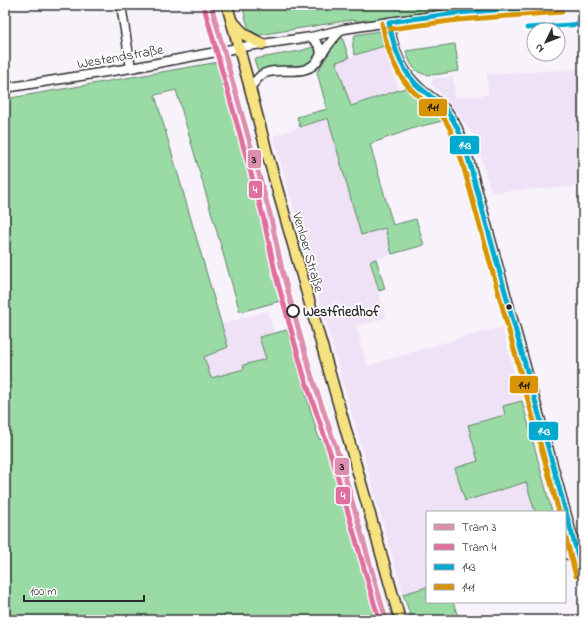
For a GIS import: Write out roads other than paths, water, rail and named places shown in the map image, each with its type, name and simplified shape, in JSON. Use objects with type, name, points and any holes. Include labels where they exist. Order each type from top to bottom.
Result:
[{"type":"main road","name":"Venloer Straße","points":[[227,5],[250,88],[266,154],[400,620]]},
{"type":"main road","points":[[232,21],[245,35],[262,44]]},
{"type":"street","points":[[121,5],[130,68]]},
{"type":"street","name":"Westendstraße","points":[[5,88],[130,68],[239,47],[311,37],[389,22],[457,13],[561,5]]},
{"type":"street","points":[[389,22],[397,57],[406,73],[421,89],[446,111],[461,135],[565,511]]},
{"type":"street","points":[[250,88],[257,79],[270,72],[304,70],[318,61],[333,39],[342,30]]},
{"type":"street","points":[[311,37],[321,48],[320,56]]},
{"type":"street","points":[[566,514],[583,574]]},
{"type":"street","points":[[566,539],[571,532]]},
{"type":"street","points":[[566,554],[568,555],[576,552]]},
{"type":"tram line","name":"3","points":[[211,5],[270,214],[283,274],[311,374],[341,462],[386,620]]},
{"type":"tram line","name":"4","points":[[204,7],[263,216],[276,276],[304,376],[334,464],[379,620]]},
{"type":"place","name":"Westfriedhof","points":[[293,311]]}]
